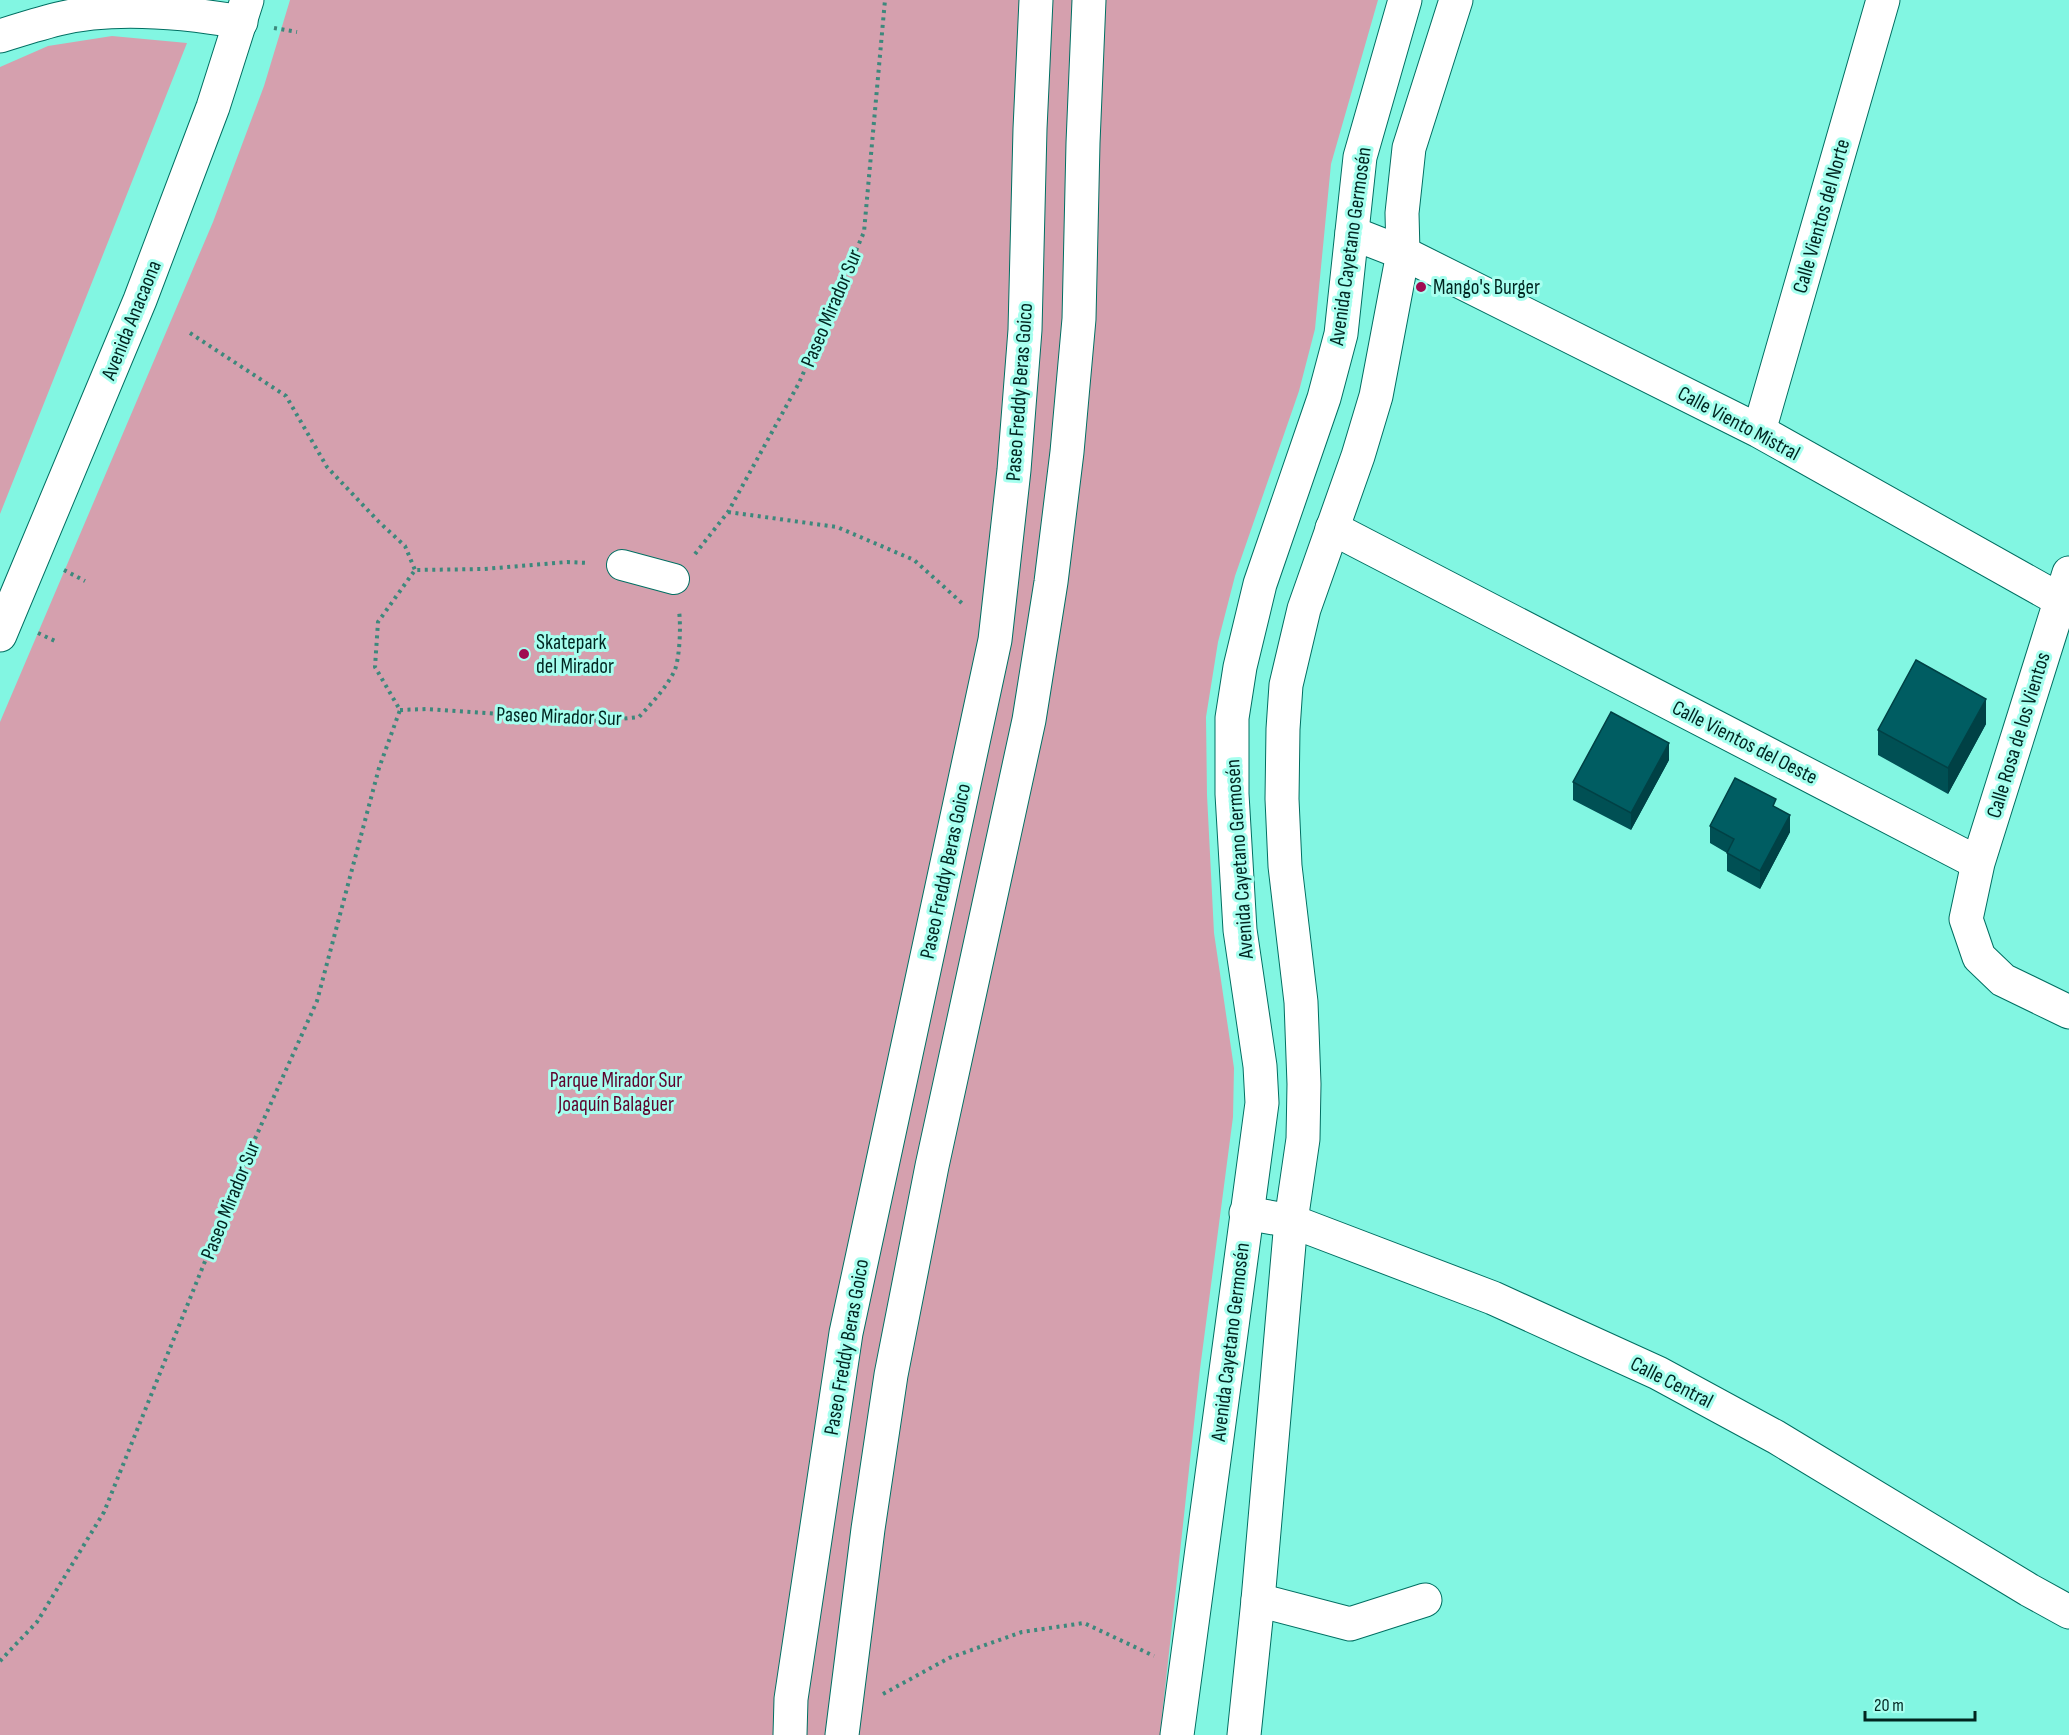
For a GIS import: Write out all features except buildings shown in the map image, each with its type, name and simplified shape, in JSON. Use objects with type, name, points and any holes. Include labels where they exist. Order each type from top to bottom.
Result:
[{"type":"street","name":"Paseo Freddy Beras Goico","points":[[790,1735],[791,1699],[846,1333],[996,640],[1026,330],[1030,129],[1036,0]]},
{"type":"street","points":[[842,1725],[891,1375],[932,1166],[1029,720],[1052,582],[1079,319],[1089,0]]},
{"type":"street","name":"Avenida Cayetano Germosén","points":[[1177,1735],[1262,1103],[1260,1066],[1240,930],[1232,794],[1232,718],[1240,667],[1260,584],[1324,398],[1341,334],[1359,157],[1406,0]]},
{"type":"street","points":[[1244,1735],[1292,1221],[1303,1139],[1304,1084],[1301,1002],[1285,866],[1282,799],[1286,685],[1304,609],[1358,456],[1376,396],[1403,253],[1402,213],[1409,148],[1456,0]]},
{"type":"street","name":"Calle Vientos del Norte","points":[[1759,431],[1883,0]]},
{"type":"street","points":[[0,36],[60,18],[132,10],[213,17],[244,11]]},
{"type":"street","name":"Avenida Anacaona","points":[[0,635],[10,584],[140,300],[213,107],[244,11]]},
{"type":"street","name":"Calle Viento Mistral","points":[[1352,233],[1403,253],[1759,431],[2066,593]]},
{"type":"street","name":"Calle Vientos del Oeste","points":[[1332,528],[1978,863]]},
{"type":"street","points":[[622,566],[674,579]]},
{"type":"street","name":"Calle Rosa de los Vientos","points":[[1978,863],[2066,593]]},
{"type":"street","points":[[966,775],[1015,783]]},
{"type":"street","points":[[1978,863],[1966,919],[1979,957],[2004,980],[2069,1012]]},
{"type":"street","name":"Calle Central","points":[[1246,1213],[1292,1221],[1493,1298],[1658,1373],[1776,1437],[2069,1612]]},
{"type":"street","points":[[1258,1600],[1350,1624],[1425,1599]]},
{"type":"path","name":"Paseo Mirador Sur","points":[[0,1661],[37,1622],[104,1512],[249,1152],[317,1001],[379,768],[400,710],[427,709],[600,721],[639,717],[656,698],[675,669],[681,623],[674,579],[728,512],[799,383],[864,232],[885,0]]},
{"type":"path","points":[[190,333],[286,396],[327,467],[405,546],[415,570]]},
{"type":"path","points":[[728,512],[837,527],[914,560],[963,604]]},
{"type":"path","points":[[415,570],[484,569],[567,562],[622,566]]},
{"type":"path","points":[[400,710],[375,667],[378,622],[415,570]]},
{"type":"path","points":[[842,1725],[949,1658],[1022,1632],[1084,1623],[1186,1670]]},
{"type":"green space","name":"Parque Mirador Sur Joaquín Balaguer","points":[[290,0],[1378,0],[1331,164],[1315,329],[1299,391],[1235,576],[1218,642],[1206,717],[1207,795],[1214,933],[1234,1068],[1233,1117],[1200,1369],[1160,1735],[0,1735],[0,722],[213,222],[264,86]]},
{"type":"green space","points":[[112,36],[187,43],[0,514],[0,67],[48,46]]},
{"type":"place","name":"Mango's Burger","points":[[1421,287]]},
{"type":"place","name":"Skatepark del Mirador","points":[[524,654]]}]
